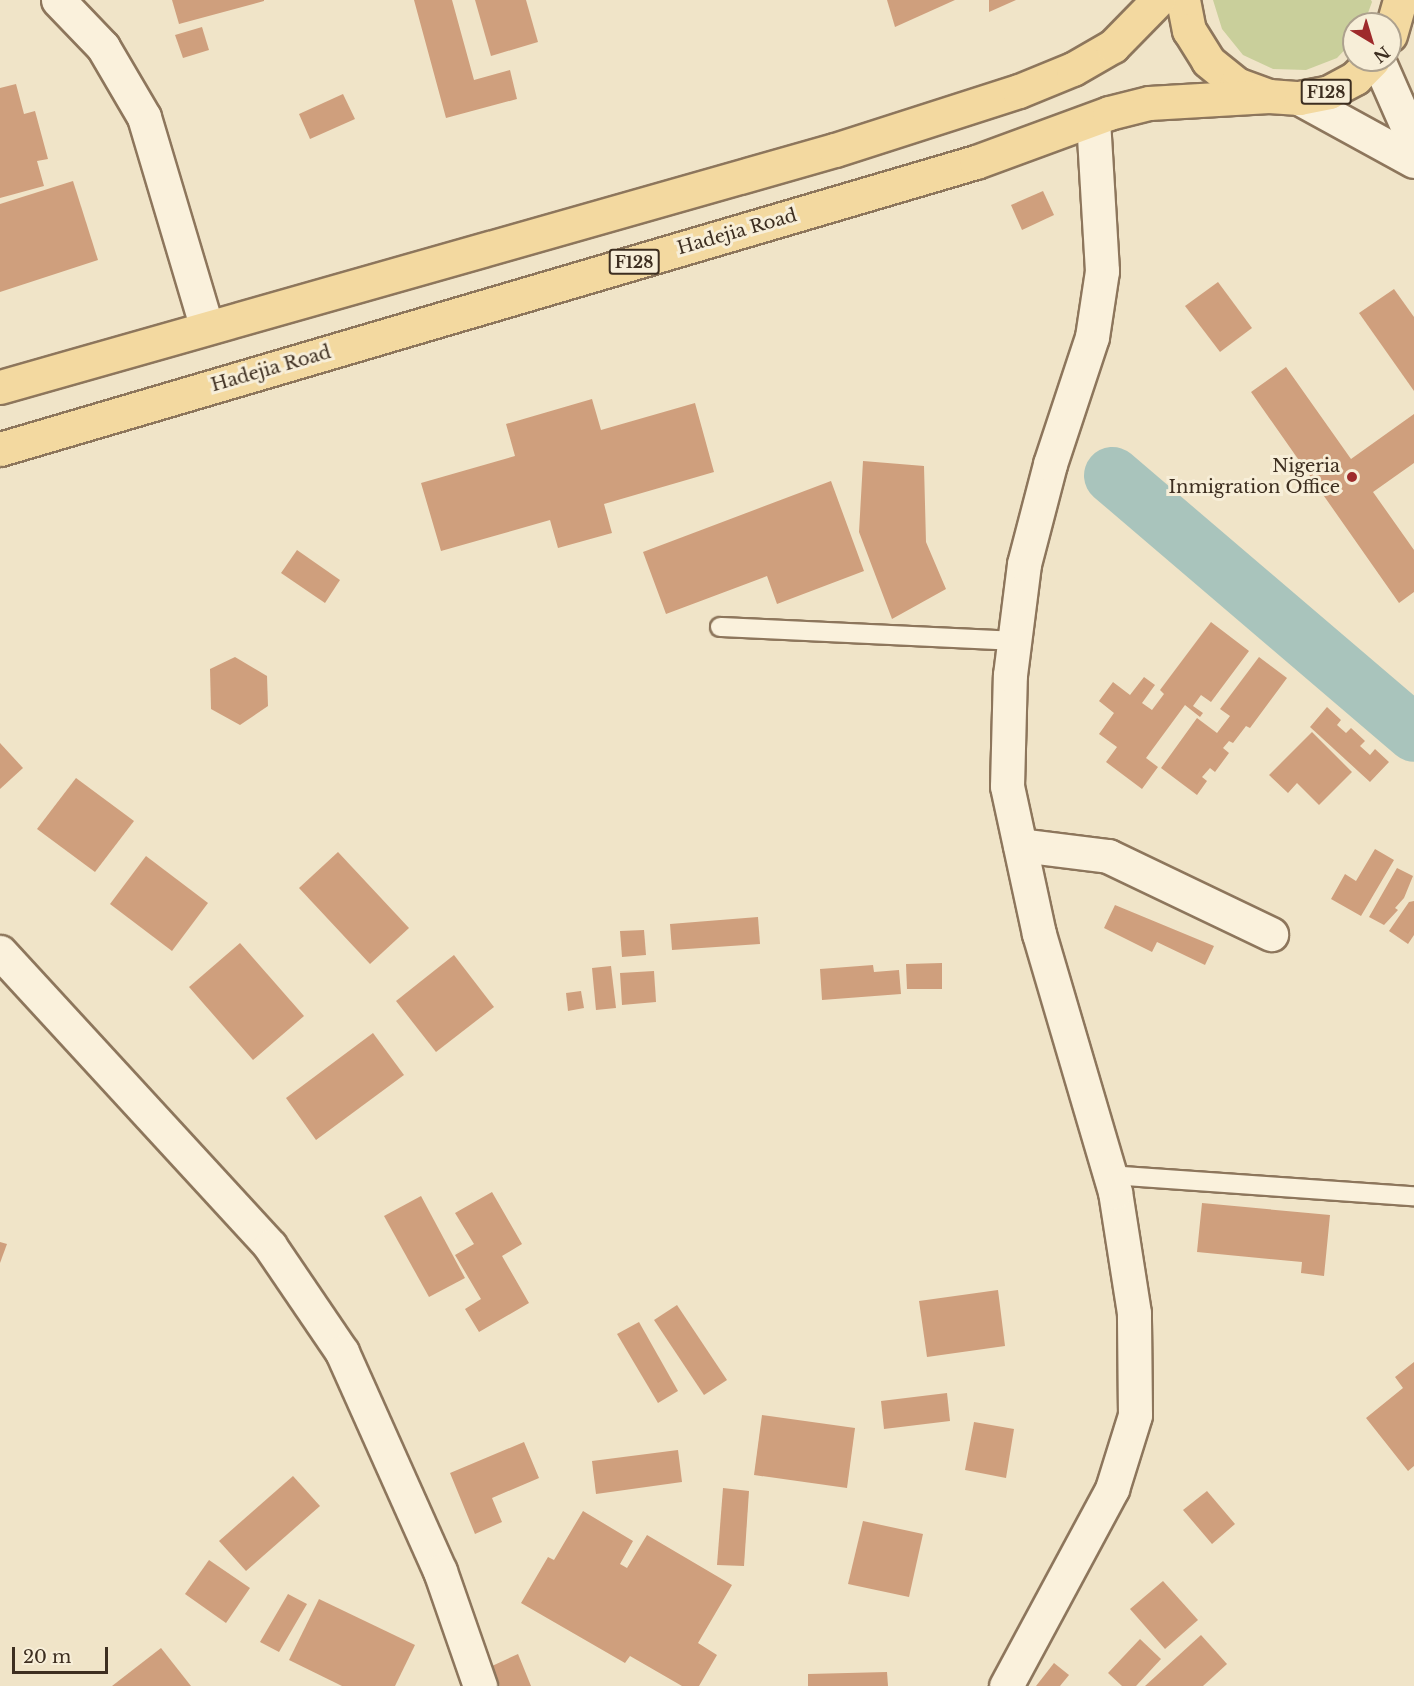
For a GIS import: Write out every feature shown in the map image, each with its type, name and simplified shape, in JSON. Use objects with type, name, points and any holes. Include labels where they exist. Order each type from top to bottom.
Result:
[{"type":"main road","points":[[0,387],[206,325],[835,150],[1019,91],[1073,69],[1113,46],[1158,0]]},
{"type":"main road","points":[[1183,0],[1189,30],[1208,61],[1236,84],[1284,97]]},
{"type":"main road","name":"F128","points":[[1284,97],[1329,92],[1355,78],[1361,72]]},
{"type":"main road","name":"Hadejia Road","points":[[0,449],[965,165],[1149,103],[1284,97]]},
{"type":"street","points":[[58,0],[103,47],[144,117],[206,325]]},
{"type":"street","points":[[1383,72],[1414,142]]},
{"type":"street","points":[[1284,97],[1414,161]]},
{"type":"street","points":[[1006,1686],[1112,1489],[1135,1415],[1134,1313],[1110,1175],[1039,934],[1008,786],[1014,641],[1024,564],[1050,464],[1092,337],[1102,271],[1101,220],[1093,120]]},
{"type":"street","points":[[1020,845],[1108,855],[1271,934]]},
{"type":"street","points":[[0,952],[270,1246],[342,1352],[440,1571],[480,1686]]},
{"type":"lane","points":[[720,627],[1014,641]]},
{"type":"lane","points":[[1110,1175],[1414,1196]]},
{"type":"green space","points":[[1213,0],[1371,0],[1372,2],[1368,12],[1342,12],[1342,53],[1337,58],[1306,70],[1273,69],[1243,55],[1222,29]]},
{"type":"building","points":[[172,0],[264,0],[264,1],[179,24]]},
{"type":"building","points":[[414,0],[452,0],[474,80],[510,70],[517,99],[446,118]]},
{"type":"building","points":[[475,0],[526,0],[538,42],[491,56]]},
{"type":"building","points":[[887,0],[955,0],[895,27]]},
{"type":"building","points":[[989,0],[1016,0],[989,12]]},
{"type":"building","points":[[202,27],[209,50],[183,58],[175,35]]},
{"type":"building","points":[[16,84],[24,114],[35,111],[48,159],[37,161],[44,186],[0,198],[0,88]]},
{"type":"building","points":[[343,94],[355,119],[310,139],[299,114]]},
{"type":"building","points":[[73,181],[98,260],[0,292],[0,204]]},
{"type":"building","points":[[1043,191],[1054,215],[1022,230],[1011,205]]},
{"type":"building","points":[[1218,282],[1252,328],[1220,352],[1185,306]]},
{"type":"building","points":[[1394,289],[1414,317],[1414,391],[1359,313]]},
{"type":"building","name":"Nigeria Inmigration Office","points":[[1286,367],[1351,459],[1414,414],[1414,463],[1373,492],[1414,550],[1414,592],[1399,603],[1251,392]]},
{"type":"building","points":[[592,399],[601,430],[695,403],[714,472],[604,504],[612,533],[558,548],[550,520],[441,551],[421,483],[515,456],[506,424]]},
{"type":"building","points":[[863,461],[924,466],[926,542],[946,589],[892,619],[859,532]]},
{"type":"building","points":[[831,481],[864,571],[777,604],[767,576],[666,614],[643,552]]},
{"type":"building","points":[[297,550],[340,580],[325,603],[281,573]]},
{"type":"building","points":[[1211,622],[1249,651],[1211,702],[1201,695],[1193,706],[1203,713],[1200,717],[1185,705],[1146,758],[1158,767],[1142,789],[1106,762],[1117,747],[1099,734],[1114,713],[1099,701],[1113,682],[1130,695],[1144,677],[1155,685],[1142,703],[1152,710],[1164,694],[1160,690]]},
{"type":"building","points":[[235,657],[267,676],[268,706],[240,725],[211,709],[210,669]]},
{"type":"building","points":[[1259,657],[1287,678],[1250,728],[1246,726],[1233,743],[1229,741],[1223,748],[1229,753],[1215,772],[1210,768],[1202,777],[1207,781],[1197,795],[1161,768],[1197,718],[1217,733],[1230,716],[1220,709]]},
{"type":"building","points":[[1327,707],[1341,720],[1337,725],[1346,733],[1351,728],[1365,741],[1360,746],[1370,755],[1375,749],[1389,762],[1370,782],[1310,727]]},
{"type":"building","points":[[1312,732],[1352,772],[1319,805],[1297,783],[1288,793],[1269,775]]},
{"type":"building","points":[[0,743],[23,768],[0,789]]},
{"type":"building","points":[[76,778],[134,821],[95,872],[37,829]]},
{"type":"building","points":[[1375,849],[1394,860],[1361,916],[1331,899],[1345,874],[1356,881]]},
{"type":"building","points":[[338,852],[409,928],[370,964],[299,888]]},
{"type":"building","points":[[146,856],[208,903],[172,951],[110,904]]},
{"type":"building","points":[[1397,868],[1413,876],[1404,898],[1395,908],[1398,910],[1384,925],[1369,917]]},
{"type":"building","points":[[1414,901],[1414,935],[1408,944],[1389,931],[1409,902]]},
{"type":"building","points":[[1115,905],[1214,946],[1205,965],[1157,942],[1152,952],[1104,928]]},
{"type":"building","points":[[758,917],[760,944],[672,950],[670,924]]},
{"type":"building","points":[[644,930],[646,955],[622,957],[620,931]]},
{"type":"building","points":[[240,943],[304,1016],[253,1060],[189,987]]},
{"type":"building","points":[[454,955],[494,1007],[436,1052],[396,1001]]},
{"type":"building","points":[[942,963],[942,989],[907,989],[906,964]]},
{"type":"building","points":[[873,965],[874,972],[899,970],[901,994],[822,1000],[820,969]]},
{"type":"building","points":[[611,966],[616,1008],[596,1010],[592,968]]},
{"type":"building","points":[[654,971],[656,1002],[622,1005],[620,973]]},
{"type":"building","points":[[581,991],[584,1008],[568,1011],[566,993]]},
{"type":"building","points":[[373,1033],[404,1075],[316,1140],[286,1098]]},
{"type":"building","points":[[492,1192],[522,1244],[502,1256],[529,1303],[479,1332],[465,1309],[481,1299],[455,1255],[474,1244],[455,1213]]},
{"type":"building","points":[[421,1196],[465,1278],[429,1297],[384,1216]]},
{"type":"building","points":[[1202,1203],[1330,1215],[1324,1276],[1301,1273],[1302,1262],[1197,1252]]},
{"type":"building","points":[[0,1242],[7,1244],[0,1263]]},
{"type":"building","points":[[998,1290],[1005,1346],[927,1357],[919,1301]]},
{"type":"building","points":[[677,1305],[727,1380],[704,1395],[654,1320]]},
{"type":"building","points":[[639,1322],[678,1391],[658,1403],[617,1334]]},
{"type":"building","points":[[1414,1362],[1414,1466],[1408,1471],[1366,1418],[1403,1388],[1395,1377]]},
{"type":"building","points":[[947,1393],[950,1421],[884,1429],[881,1401]]},
{"type":"building","points":[[762,1415],[855,1428],[847,1488],[754,1475]]},
{"type":"building","points":[[974,1422],[1014,1429],[1006,1478],[965,1470]]},
{"type":"building","points":[[524,1442],[539,1478],[492,1498],[502,1522],[475,1534],[450,1473]]},
{"type":"building","points":[[678,1450],[682,1482],[596,1494],[592,1461]]},
{"type":"building","points":[[293,1476],[320,1506],[246,1571],[219,1541]]},
{"type":"building","points":[[723,1488],[749,1491],[744,1566],[717,1565]]},
{"type":"building","points":[[1207,1491],[1235,1524],[1212,1544],[1183,1510]]},
{"type":"building","points":[[583,1511],[633,1541],[620,1564],[627,1568],[647,1535],[732,1585],[698,1643],[717,1655],[699,1686],[682,1686],[630,1656],[625,1663],[521,1603],[548,1557],[554,1560]]},
{"type":"building","points":[[863,1521],[923,1534],[909,1597],[848,1584]]},
{"type":"building","points":[[209,1560],[250,1588],[226,1623],[185,1594]]},
{"type":"building","points":[[1163,1581],[1198,1620],[1165,1649],[1130,1609]]},
{"type":"building","points":[[288,1594],[307,1604],[279,1652],[260,1642]]},
{"type":"building","points":[[319,1599],[415,1645],[395,1686],[342,1686],[289,1660]]},
{"type":"building","points":[[1201,1635],[1227,1664],[1203,1686],[1145,1686]]},
{"type":"building","points":[[1140,1639],[1161,1659],[1136,1686],[1122,1686],[1108,1673]]},
{"type":"building","points":[[161,1648],[191,1686],[112,1686]]},
{"type":"building","points":[[518,1654],[531,1686],[500,1686],[492,1666]]},
{"type":"building","points":[[1054,1663],[1069,1675],[1060,1686],[1036,1686]]},
{"type":"building","points":[[887,1672],[888,1686],[808,1686],[808,1674]]},
{"type":"waterway","points":[[1112,475],[1414,733]]},
{"type":"place","name":"Nigeria Inmigration Office","points":[[1352,477]]}]
